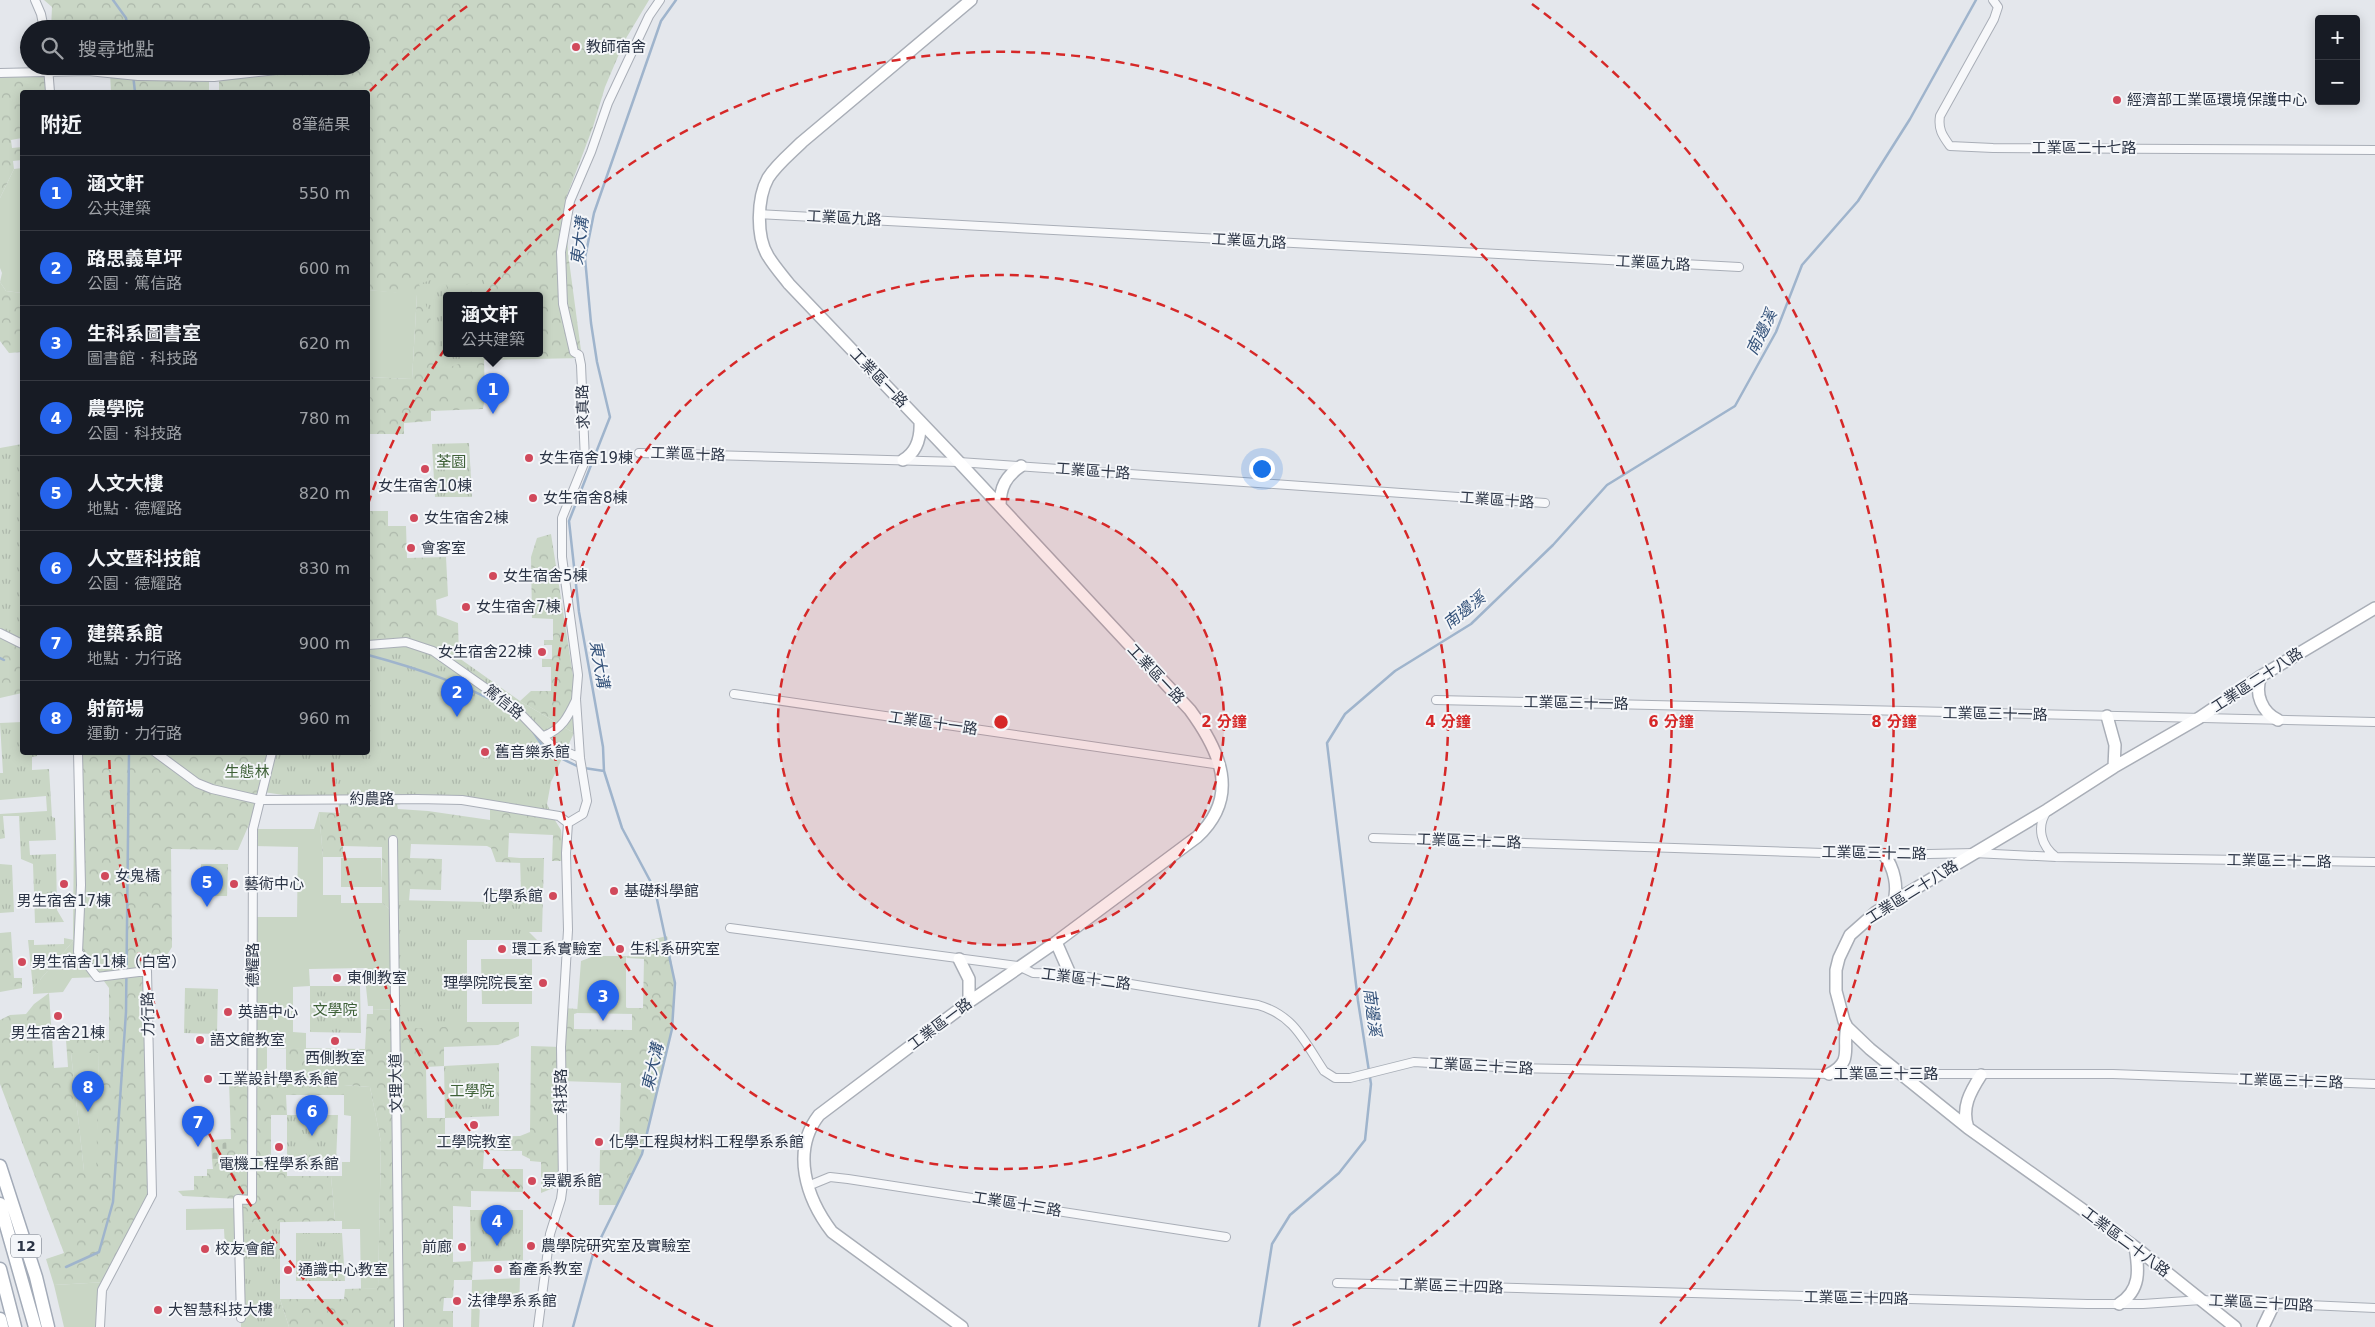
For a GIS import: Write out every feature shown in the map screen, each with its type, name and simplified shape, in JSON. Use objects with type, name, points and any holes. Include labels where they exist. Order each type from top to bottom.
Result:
[{"type":"main road","name":"12","points":[[0,1166],[36,1277],[48,1327]]},
{"type":"main road","name":"12","points":[[0,1204],[35,1327]]},
{"type":"main road","name":"12","points":[[0,1269],[15,1327]]},
{"type":"main road","points":[[0,1319],[2,1327]]},
{"type":"street","points":[[35,0],[43,20]]},
{"type":"street","name":"求真路","points":[[568,823],[582,814],[586,808],[576,699],[578,675],[562,557],[562,518],[585,461],[581,365],[579,356],[574,352],[566,324],[563,304],[561,252],[570,201],[591,152],[608,103],[649,16],[660,0]]},
{"type":"street","name":"工業區一路","points":[[962,1327],[832,1232],[819,1215],[808,1186],[803,1151],[807,1135],[820,1115],[1018,966],[1056,942],[1205,829],[1216,811],[1222,778],[1221,766],[1206,732],[1190,710],[959,462],[789,284],[767,255],[761,236],[759,214],[767,180],[777,166],[959,5],[970,0]]},
{"type":"street","name":"工業區二十七路","points":[[1996,3],[1994,19],[1940,116],[1939,125],[1942,135],[1950,146],[1958,148],[2375,150]]},
{"type":"street","points":[[0,73],[20,71]]},
{"type":"street","points":[[49,75],[50,90]]},
{"type":"street","points":[[124,75],[214,77],[232,75]]},
{"type":"street","name":"工業區九路","points":[[759,214],[1739,267]]},
{"type":"street","points":[[902,460],[915,450],[919,440],[920,421]]},
{"type":"street","name":"工業區十路","points":[[640,453],[959,462],[1545,503]]},
{"type":"street","points":[[1000,506],[1001,491],[1005,481],[1010,474],[1021,466]]},
{"type":"street","name":"工業區二十八路","points":[[2235,1327],[2135,1247],[1968,1128],[1870,1049],[1847,1027],[1836,991],[1839,958],[1850,935],[1876,912],[1893,904],[2114,767],[2199,718],[2261,676],[2375,608]]},
{"type":"street","points":[[0,633],[20,643]]},
{"type":"street","name":"篤信路","points":[[370,645],[406,642],[422,646],[458,666],[518,711],[551,745],[580,758]]},
{"type":"street","points":[[2261,676],[2258,687],[2262,705],[2269,716],[2278,720]]},
{"type":"street","name":"工業區十一路","points":[[734,694],[1221,766]]},
{"type":"street","points":[[544,736],[553,733],[563,724],[576,699]]},
{"type":"street","name":"工業區三十一路","points":[[1436,700],[2375,722]]},
{"type":"street","points":[[2107,716],[2115,745],[2114,767]]},
{"type":"street","name":"力行路","points":[[78,755],[81,885],[78,952],[97,977],[147,971],[152,1195],[102,1290],[100,1327]]},
{"type":"street","name":"約農路","points":[[159,755],[197,784],[212,790],[262,796],[462,800],[559,816],[568,823]]},
{"type":"street","points":[[262,796],[271,755]]},
{"type":"street","name":"德耀路","points":[[240,1318],[238,1199],[252,1200],[253,829],[262,796]]},
{"type":"street","points":[[2047,810],[2041,822],[2041,835],[2046,848],[2056,857]]},
{"type":"street","name":"科技路","points":[[538,1327],[550,1234],[561,1199],[562,1184],[561,1047],[568,930],[566,853],[568,823]]},
{"type":"street","name":"工業區三十二路","points":[[1373,838],[1884,855],[1974,853],[2056,857],[2375,862]]},
{"type":"street","name":"文理大道","points":[[393,840],[399,1327]]},
{"type":"street","points":[[1884,855],[1893,872],[1893,904]]},
{"type":"street","name":"工業區十二路","points":[[730,928],[1018,966],[1033,973],[1070,974],[1272,1008],[1285,1016],[1292,1024],[1324,1071],[1335,1078],[1350,1078]]},
{"type":"street","points":[[1056,942],[1070,974]]},
{"type":"street","points":[[959,959],[969,979],[969,1002]]},
{"type":"street","points":[[1829,1074],[1840,1067],[1845,1058],[1847,1027]]},
{"type":"street","name":"工業區三十三路","points":[[1350,1078],[1414,1062],[1514,1068],[1829,1074],[2113,1074],[2375,1084]]},
{"type":"street","points":[[1968,1128],[1964,1112],[1966,1102],[1981,1075]]},
{"type":"street","name":"工業區十三路","points":[[808,1186],[830,1177],[848,1179],[1226,1237]]},
{"type":"street","points":[[2119,1304],[2131,1294],[2138,1279],[2135,1247]]},
{"type":"street","name":"工業區三十四路","points":[[1337,1283],[2119,1304],[2201,1300],[2375,1308]]},
{"type":"street","points":[[2263,1327],[2274,1304]]},
{"type":"green space","points":[[44,0],[649,0],[625,40],[605,87],[593,127],[566,198],[568,253],[582,358],[484,360],[485,397],[483,409],[431,411],[431,421],[404,423],[404,434],[370,434],[370,377],[412,379],[417,295],[370,290],[370,90],[219,90],[219,80],[151,77],[209,81],[209,90],[111,90],[110,75],[370,75],[370,20],[51,20],[52,7]]},
{"type":"green space","points":[[20,73],[20,75],[49,75],[51,90],[20,90],[20,138],[11,140],[12,148],[20,147],[20,160],[13,161],[14,169],[0,198],[0,75]]},
{"type":"green space","points":[[20,168],[20,293],[6,291],[0,282],[2,273],[0,268],[0,198],[14,169]]},
{"type":"green space","points":[[443,276],[448,291],[483,279],[488,292],[443,292],[443,356],[419,284]]},
{"type":"green space","points":[[0,282],[6,291],[20,293],[20,352],[9,353],[0,341]]},
{"type":"green space","points":[[370,290],[417,294],[412,379],[370,377]]},
{"type":"green space","points":[[443,357],[481,357],[447,368]]},
{"type":"green space","name":"荃園","points":[[469,443],[472,497],[435,497],[432,444]]},
{"type":"green space","points":[[20,444],[20,648],[14,643],[0,638],[0,448]]},
{"type":"green space","points":[[370,511],[388,511],[388,526],[406,526],[407,558],[446,557],[448,596],[436,600],[437,615],[458,623],[459,658],[411,646],[370,640]]},
{"type":"green space","points":[[551,534],[574,682],[574,733],[520,701],[531,691],[551,691],[551,667],[542,667],[542,659],[552,659],[552,645],[544,645],[544,640],[553,640],[553,619],[532,618],[531,557],[537,538]]},
{"type":"green space","points":[[0,638],[14,643],[20,648],[20,693],[0,698]]},
{"type":"green space","points":[[370,640],[411,646],[459,658],[520,701],[574,733],[551,782],[547,804],[553,817],[470,803],[412,801],[397,805],[338,803],[263,792],[272,755],[370,755]]},
{"type":"green space","points":[[20,722],[20,755],[37,755],[32,757],[32,770],[49,769],[52,817],[55,818],[56,840],[29,841],[30,855],[56,854],[57,910],[64,922],[35,923],[33,864],[21,859],[19,816],[3,816],[5,838],[0,839],[0,814],[47,811],[46,796],[0,800],[0,773],[3,773],[0,723]]},
{"type":"green space","name":"生態林","points":[[77,755],[272,755],[263,792],[238,850],[171,849],[172,947],[167,955],[147,971],[152,1195],[106,1282],[54,1285],[46,1259],[64,1253],[0,1084],[0,1020],[10,1015],[26,1014],[34,1004],[49,993],[54,1068],[68,1067],[66,1040],[109,1040],[109,988],[73,939],[74,818]],"holes":[[[71,1053],[99,1053],[96,1171],[84,1171]]]},
{"type":"green space","points":[[338,803],[397,805],[398,809],[428,811],[490,820],[490,806],[553,817],[561,830],[564,861],[552,861],[553,835],[509,833],[508,857],[520,858],[522,863],[496,862],[491,848],[487,846],[411,844],[410,858],[442,859],[441,890],[410,889],[409,901],[394,900],[394,913],[382,903],[382,847],[343,846],[343,857],[323,857],[319,812],[340,813]]},
{"type":"green space","points":[[319,812],[323,857],[323,895],[341,895],[341,903],[382,903],[394,913],[395,1009],[373,1010],[373,1006],[368,1006],[364,968],[309,969],[310,986],[293,987],[293,1032],[306,1033],[306,1049],[267,1048],[267,1083],[252,1090],[253,917],[297,917],[298,847],[253,846],[253,829],[314,829]]},
{"type":"green space","points":[[341,858],[381,858],[382,887],[341,887]]},
{"type":"green space","points":[[520,858],[544,858],[542,932],[529,932],[537,940],[467,940],[467,1026],[395,1029],[394,900],[486,902],[486,887],[495,890],[521,891]]},
{"type":"green space","points":[[0,864],[12,865],[14,912],[0,913]]},
{"type":"green space","points":[[201,864],[228,864],[227,896],[200,896]]},
{"type":"green space","points":[[11,932],[14,978],[22,978],[22,988],[0,992],[0,933]]},
{"type":"green space","points":[[667,936],[675,983],[672,1029],[642,1154],[617,1205],[599,1205],[600,1150],[619,1150],[621,1083],[561,1081],[563,1184],[541,1193],[541,1162],[530,1161],[530,1159],[522,1155],[522,1151],[484,1150],[483,1169],[523,1169],[523,1192],[471,1191],[471,1207],[453,1206],[453,1262],[473,1261],[472,1280],[454,1280],[453,1298],[444,1298],[443,1311],[453,1311],[453,1327],[289,1327],[280,1299],[344,1299],[345,1289],[378,1288],[381,1142],[370,1087],[344,1085],[344,1095],[286,1095],[287,1115],[271,1115],[271,1161],[287,1161],[287,1176],[331,1176],[335,1221],[239,1223],[238,1199],[183,1196],[178,1191],[194,1190],[194,1176],[207,1176],[207,1169],[213,1169],[212,1160],[226,1159],[226,1139],[231,1139],[229,1082],[236,1082],[236,1071],[252,1071],[253,1090],[267,1083],[286,1083],[286,1048],[365,1049],[367,1014],[373,1014],[373,1010],[395,1009],[467,1026],[467,1022],[519,1022],[519,1036],[498,1045],[444,1047],[444,1066],[426,1067],[427,1118],[445,1118],[445,1137],[520,1136],[530,1132],[531,1046],[561,1047],[563,1008],[578,1009],[577,1013],[574,1014],[574,1029],[632,1030],[632,1014],[626,1008],[643,1008],[644,959],[627,958],[626,956],[646,955],[646,941]]},
{"type":"green space","points":[[64,938],[74,940],[33,988],[28,940],[34,940],[34,945],[64,944]]},
{"type":"green space","points":[[74,940],[102,977],[72,978],[63,992],[33,994],[33,988]]},
{"type":"green space","points":[[594,956],[626,956],[626,1007],[633,1014],[577,1013],[581,961]]},
{"type":"green space","points":[[481,959],[532,959],[532,1004],[482,1004]]},
{"type":"green space","name":"文學院","points":[[310,986],[360,986],[361,1033],[310,1032]]},
{"type":"green space","points":[[185,988],[218,989],[217,1034],[184,1033]]},
{"type":"green space","points":[[71,1053],[99,1053],[97,1171],[84,1171]]},
{"type":"green space","name":"工學院","points":[[499,1063],[499,1116],[445,1118],[444,1066]]},
{"type":"green space","points":[[344,1085],[370,1087],[381,1142],[378,1288],[361,1289],[360,1229],[342,1229],[342,1221],[335,1221],[331,1176],[342,1176],[342,1162],[350,1162],[351,1116],[344,1115]]},
{"type":"green space","points":[[287,1115],[338,1115],[336,1162],[287,1161]]},
{"type":"green space","points":[[226,1139],[227,1159],[212,1160],[211,1140]]},
{"type":"green space","points":[[238,1208],[240,1247],[225,1248],[224,1229],[186,1230],[186,1209]]},
{"type":"green space","points":[[470,1210],[523,1210],[523,1260],[471,1262]]},
{"type":"green space","points":[[280,1221],[280,1299],[289,1327],[241,1327],[239,1223]]},
{"type":"green space","points":[[296,1233],[342,1233],[345,1281],[296,1281]]},
{"type":"green space","points":[[520,1278],[519,1308],[516,1308],[515,1304],[480,1304],[479,1327],[471,1327],[472,1280]]},
{"type":"green space","points":[[106,1282],[102,1327],[64,1327],[54,1285]]},
{"type":"waterway","points":[[113,0],[126,20]]},
{"type":"waterway","name":"東大溝","points":[[573,1327],[593,1254],[642,1154],[672,1029],[675,983],[655,890],[622,828],[604,771],[603,747],[579,612],[569,521],[610,417],[597,362],[585,258],[594,213],[661,21],[676,0]]},
{"type":"waterway","name":"南邊溪","points":[[1259,1327],[1272,1244],[1290,1215],[1339,1173],[1365,1140],[1371,1084],[1358,1001],[1327,743],[1345,714],[1395,671],[1471,624],[1553,545],[1607,485],[1735,406],[1776,332],[1802,265],[1858,201],[1910,119],[1976,0]]},
{"type":"waterway","points":[[133,75],[135,90]]},
{"type":"waterway","points":[[370,656],[440,677],[508,708]]},
{"type":"waterway","points":[[0,658],[4,660]]},
{"type":"waterway","points":[[532,730],[546,751],[579,767]]},
{"type":"waterway","points":[[66,1267],[99,1252],[113,1202],[126,1012],[129,755]]},
{"type":"waterway","points":[[584,768],[604,771]]},
{"type":"place","name":"教師宿舍","points":[[576,47]]},
{"type":"place","name":"經濟部工業區環境保護中心","points":[[2117,100]]},
{"type":"place","name":"涵文軒","points":[[493,414]]},
{"type":"place","name":"女生宿舍19棟","points":[[529,458]]},
{"type":"place","name":"女生宿舍10棟","points":[[425,469]]},
{"type":"place","name":"女生宿舍8棟","points":[[533,498]]},
{"type":"place","name":"女生宿舍2棟","points":[[414,518]]},
{"type":"place","name":"會客室","points":[[411,548]]},
{"type":"place","name":"女生宿舍5棟","points":[[493,576]]},
{"type":"place","name":"女生宿舍7棟","points":[[466,607]]},
{"type":"place","name":"女生宿舍22棟","points":[[542,652]]},
{"type":"place","name":"路思義草坪","points":[[457,717]]},
{"type":"place","name":"舊音樂系館","points":[[485,752]]},
{"type":"place","name":"女鬼橋","points":[[105,876]]},
{"type":"place","name":"男生宿舍17棟","points":[[64,884]]},
{"type":"place","name":"藝術中心","points":[[234,884]]},
{"type":"place","name":"基礎科學館","points":[[614,891]]},
{"type":"place","name":"化學系館","points":[[553,896]]},
{"type":"place","name":"人文大樓","points":[[207,907]]},
{"type":"place","name":"環工系實驗室","points":[[502,949]]},
{"type":"place","name":"生科系研究室","points":[[620,949]]},
{"type":"place","name":"男生宿舍11棟（白宮）","points":[[22,962]]},
{"type":"place","name":"東側教室","points":[[337,978]]},
{"type":"place","name":"理學院院長室","points":[[543,983]]},
{"type":"place","name":"英語中心","points":[[228,1012]]},
{"type":"place","name":"男生宿舍21棟","points":[[58,1016]]},
{"type":"place","name":"生科系圖書室","points":[[603,1021]]},
{"type":"place","name":"語文館教室","points":[[200,1040]]},
{"type":"place","name":"西側教室","points":[[335,1041]]},
{"type":"place","name":"工業設計學系系館","points":[[208,1079]]},
{"type":"place","name":"射箭場","points":[[88,1112]]},
{"type":"place","name":"工學院教室","points":[[474,1125]]},
{"type":"place","name":"人文暨科技館","points":[[312,1136]]},
{"type":"place","name":"化學工程與材料工程學系系館","points":[[599,1142]]},
{"type":"place","name":"建築系館","points":[[198,1147]]},
{"type":"place","name":"電機工程學系系館","points":[[279,1147]]},
{"type":"place","name":"景觀系館","points":[[532,1181]]},
{"type":"place","name":"農學院","points":[[497,1246]]},
{"type":"place","name":"農學院研究室及實驗室","points":[[531,1246]]},
{"type":"place","name":"前廊","points":[[462,1247]]},
{"type":"place","name":"校友會館","points":[[205,1249]]},
{"type":"place","name":"畜產系教室","points":[[498,1269]]},
{"type":"place","name":"通識中心教室","points":[[288,1270]]},
{"type":"place","name":"法律學系系館","points":[[457,1301]]},
{"type":"place","name":"大智慧科技大樓","points":[[158,1310]]}]
